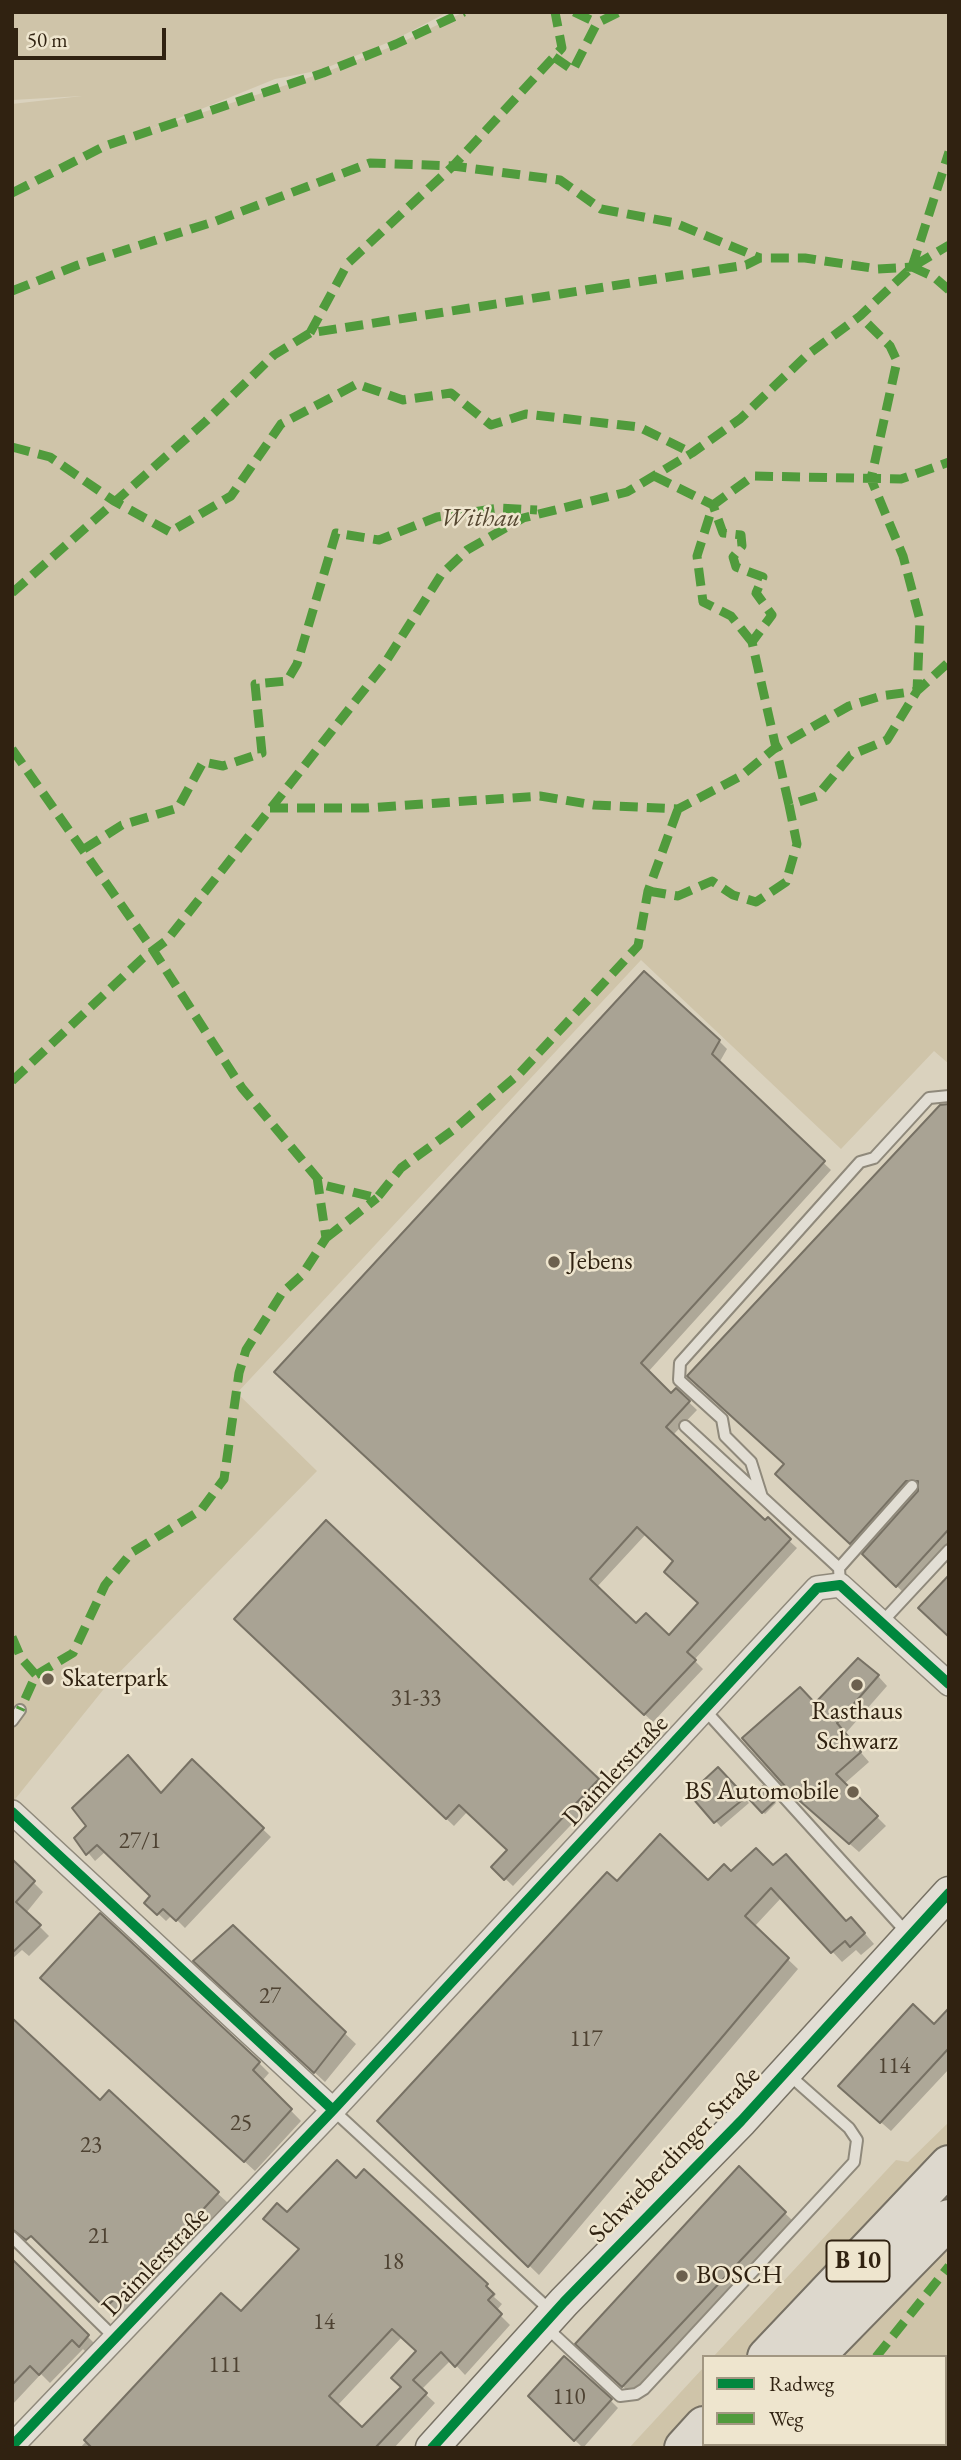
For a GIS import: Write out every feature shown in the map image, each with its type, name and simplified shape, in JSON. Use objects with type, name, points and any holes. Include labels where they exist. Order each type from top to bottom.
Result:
[{"type":"highway","name":"B 10","points":[[769,2355],[949,2165]]},
{"type":"highway","name":"B 10","points":[[816,2355],[949,2219]]},
{"type":"highway","points":[[684,2448],[702,2428]]},
{"type":"street","points":[[839,1576],[949,1684]]},
{"type":"street","name":"Daimlerstraße","points":[[12,2446],[333,2110],[817,1588],[839,1576]]},
{"type":"street","points":[[12,1812],[333,2110]]},
{"type":"street","name":"Schwieberdinger Straße","points":[[432,2448],[549,2320],[786,2072],[949,1893]]},
{"type":"lane","points":[[762,1497],[751,1462],[725,1436],[722,1419],[679,1380],[680,1363],[860,1161],[874,1158],[929,1098],[949,1096]]},
{"type":"lane","points":[[685,1426],[762,1497],[839,1576],[912,1486]]},
{"type":"lane","points":[[883,1621],[949,1550]]},
{"type":"lane","points":[[704,1709],[909,1935]]},
{"type":"lane","points":[[12,1721],[20,1710]]},
{"type":"lane","points":[[333,2110],[549,2320],[620,2396],[636,2394],[644,2389],[853,2162],[858,2150],[857,2140],[849,2128],[786,2072]]},
{"type":"lane","points":[[12,2237],[115,2338]]},
{"type":"green space","name":"Withau","points":[[12,12],[448,12],[394,40],[321,70],[275,79],[152,129],[323,73],[396,45],[464,12],[949,12],[949,1064],[934,1051],[841,1149],[641,960],[237,1393],[317,1471],[107,1685],[12,1803],[12,104],[82,96],[12,100]]},
{"type":"green space","points":[[949,2122],[949,2148],[752,2355],[715,2355],[896,2160],[908,2162]]},
{"type":"green space","points":[[949,2244],[949,2448],[774,2448],[947,2446],[947,2355],[843,2355]]},
{"type":"green space","points":[[702,2369],[702,2408],[665,2448],[629,2448]]},
{"type":"building","name":"Jebens","points":[[644,971],[720,1040],[712,1054],[825,1161],[641,1363],[671,1393],[676,1388],[690,1401],[666,1427],[765,1520],[768,1517],[791,1539],[687,1652],[696,1660],[644,1715],[274,1372]],"holes":[[[637,1527],[673,1561],[664,1572],[698,1603],[669,1635],[646,1613],[636,1623],[590,1579]]]},
{"type":"building","points":[[949,1104],[949,1529],[896,1587],[862,1554],[918,1491],[918,1481],[906,1481],[850,1544],[775,1474],[784,1464],[687,1376],[940,1105]]},
{"type":"building","points":[[326,1520],[599,1779],[504,1880],[491,1867],[507,1850],[459,1805],[446,1819],[234,1619]]},
{"type":"building","points":[[949,1575],[949,1637],[918,1608]]},
{"type":"building","points":[[858,1658],[879,1675],[837,1723],[861,1752],[836,1774],[878,1816],[849,1844],[793,1795],[742,1738],[800,1687],[815,1703]]},
{"type":"building","points":[[128,1755],[161,1793],[192,1759],[264,1828],[176,1921],[163,1909],[157,1915],[144,1903],[150,1896],[97,1845],[86,1855],[74,1838],[86,1826],[72,1808]]},
{"type":"building","points":[[718,1767],[746,1797],[714,1823],[689,1794]]},
{"type":"building","points":[[763,1786],[776,1800],[762,1813],[749,1799]]},
{"type":"building","points":[[660,1834],[708,1880],[724,1864],[731,1871],[756,1848],[773,1865],[786,1854],[846,1921],[851,1917],[865,1933],[850,1947],[845,1941],[831,1953],[771,1888],[745,1916],[789,1958],[528,2267],[377,2121],[607,1872],[617,1881]]},
{"type":"building","points":[[12,1859],[35,1881],[16,1902],[41,1925],[12,1953]]},
{"type":"building","points":[[100,1913],[260,2062],[253,2070],[292,2109],[244,2162],[40,1978]]},
{"type":"building","points":[[233,1925],[346,2032],[314,2073],[193,1961]]},
{"type":"building","points":[[913,2004],[934,2024],[949,2008],[949,2048],[880,2123],[838,2086]]},
{"type":"building","points":[[12,2018],[100,2100],[109,2090],[219,2192],[165,2251],[105,2308],[31,2236],[26,2240],[12,2229]]},
{"type":"building","points":[[337,2160],[356,2178],[364,2169],[488,2284],[486,2286],[494,2294],[488,2300],[502,2314],[455,2367],[441,2352],[413,2380],[427,2393],[375,2448],[92,2448],[84,2440],[221,2293],[241,2311],[299,2249],[263,2219],[277,2203],[287,2212]],"holes":[[[392,2329],[416,2351],[391,2378],[401,2387],[362,2427],[329,2396]]]},
{"type":"building","name":"BOSCH","points":[[739,2166],[786,2212],[622,2387],[575,2344]]},
{"type":"building","points":[[12,2259],[89,2335],[79,2347],[72,2340],[39,2375],[30,2366],[12,2385]]},
{"type":"building","points":[[564,2356],[612,2399],[574,2441],[528,2396]]},
{"type":"marked path","points":[[12,193],[105,146],[323,73],[396,44],[464,12]]},
{"type":"marked path","points":[[310,333],[348,263],[453,166],[562,48],[555,12]]},
{"type":"marked path","points":[[574,12],[597,23]]},
{"type":"marked path","points":[[554,57],[573,70],[597,23],[619,12]]},
{"type":"marked path","points":[[912,267],[949,152]]},
{"type":"marked path","points":[[12,291],[78,265],[216,221],[370,163],[453,166],[560,180],[601,209],[675,223],[760,258]]},
{"type":"marked path","points":[[12,1081],[143,958],[167,940],[383,666],[441,575],[467,550],[523,518],[627,492],[692,453],[740,419],[806,356],[860,316],[912,267],[949,245]]},
{"type":"marked path","points":[[12,593],[206,421],[274,355],[310,333],[746,265],[760,258],[805,258],[878,269],[912,267]]},
{"type":"marked path","points":[[912,267],[934,277],[949,290]]},
{"type":"marked path","points":[[648,891],[678,896],[712,881],[733,895],[756,902],[786,882],[797,844],[789,805],[817,796],[851,755],[887,740],[917,691],[920,620],[903,556],[871,479],[897,361],[890,346],[860,316]]},
{"type":"marked path","points":[[12,447],[50,457],[114,501],[170,532],[231,496],[281,424],[357,384],[403,400],[451,393],[491,425],[526,414],[639,427],[692,453]]},
{"type":"marked path","points":[[752,642],[731,616],[703,602],[697,556],[713,505],[753,476],[901,479],[949,462]]},
{"type":"marked path","points":[[654,476],[713,505],[723,533],[741,535],[742,546],[733,557],[736,567],[763,577],[756,593],[772,615],[752,642],[789,805]]},
{"type":"marked path","points":[[84,849],[122,825],[178,808],[203,762],[223,766],[262,753],[255,684],[287,681],[297,664],[336,533],[379,540],[437,517],[500,508],[537,510]]},
{"type":"marked path","points":[[270,808],[366,808],[540,796],[594,805],[678,809],[741,776],[774,749],[849,706],[881,696],[917,691],[949,662]]},
{"type":"marked path","points":[[12,749],[153,950],[242,1088],[323,1185],[377,1198],[401,1168],[453,1130],[520,1073],[638,946],[648,891],[678,809]]},
{"type":"marked path","points":[[36,1675],[73,1653],[105,1585],[131,1553],[201,1510],[224,1479],[239,1373],[246,1350],[282,1293],[302,1275],[326,1238],[317,1177]]},
{"type":"marked path","points":[[326,1238],[377,1198]]},
{"type":"marked path","points":[[12,1637],[21,1658],[36,1675],[20,1710]]},
{"type":"marked path","points":[[878,2355],[949,2266]]},
{"type":"cycle path","points":[[12,2446],[333,2110],[817,1588],[840,1585],[949,1684]]},
{"type":"cycle path","points":[[12,1812],[333,2110]]},
{"type":"cycle path","points":[[432,2448],[564,2302],[741,2121],[949,1893]]},
{"type":"place","name":"Jebens","points":[[554,1262]]},
{"type":"place","name":"Skaterpark","points":[[48,1679]]},
{"type":"place","name":"Rasthaus Schwarz","points":[[857,1685]]},
{"type":"place","name":"BS Automobile","points":[[853,1792]]},
{"type":"place","name":"BOSCH","points":[[682,2276]]}]
